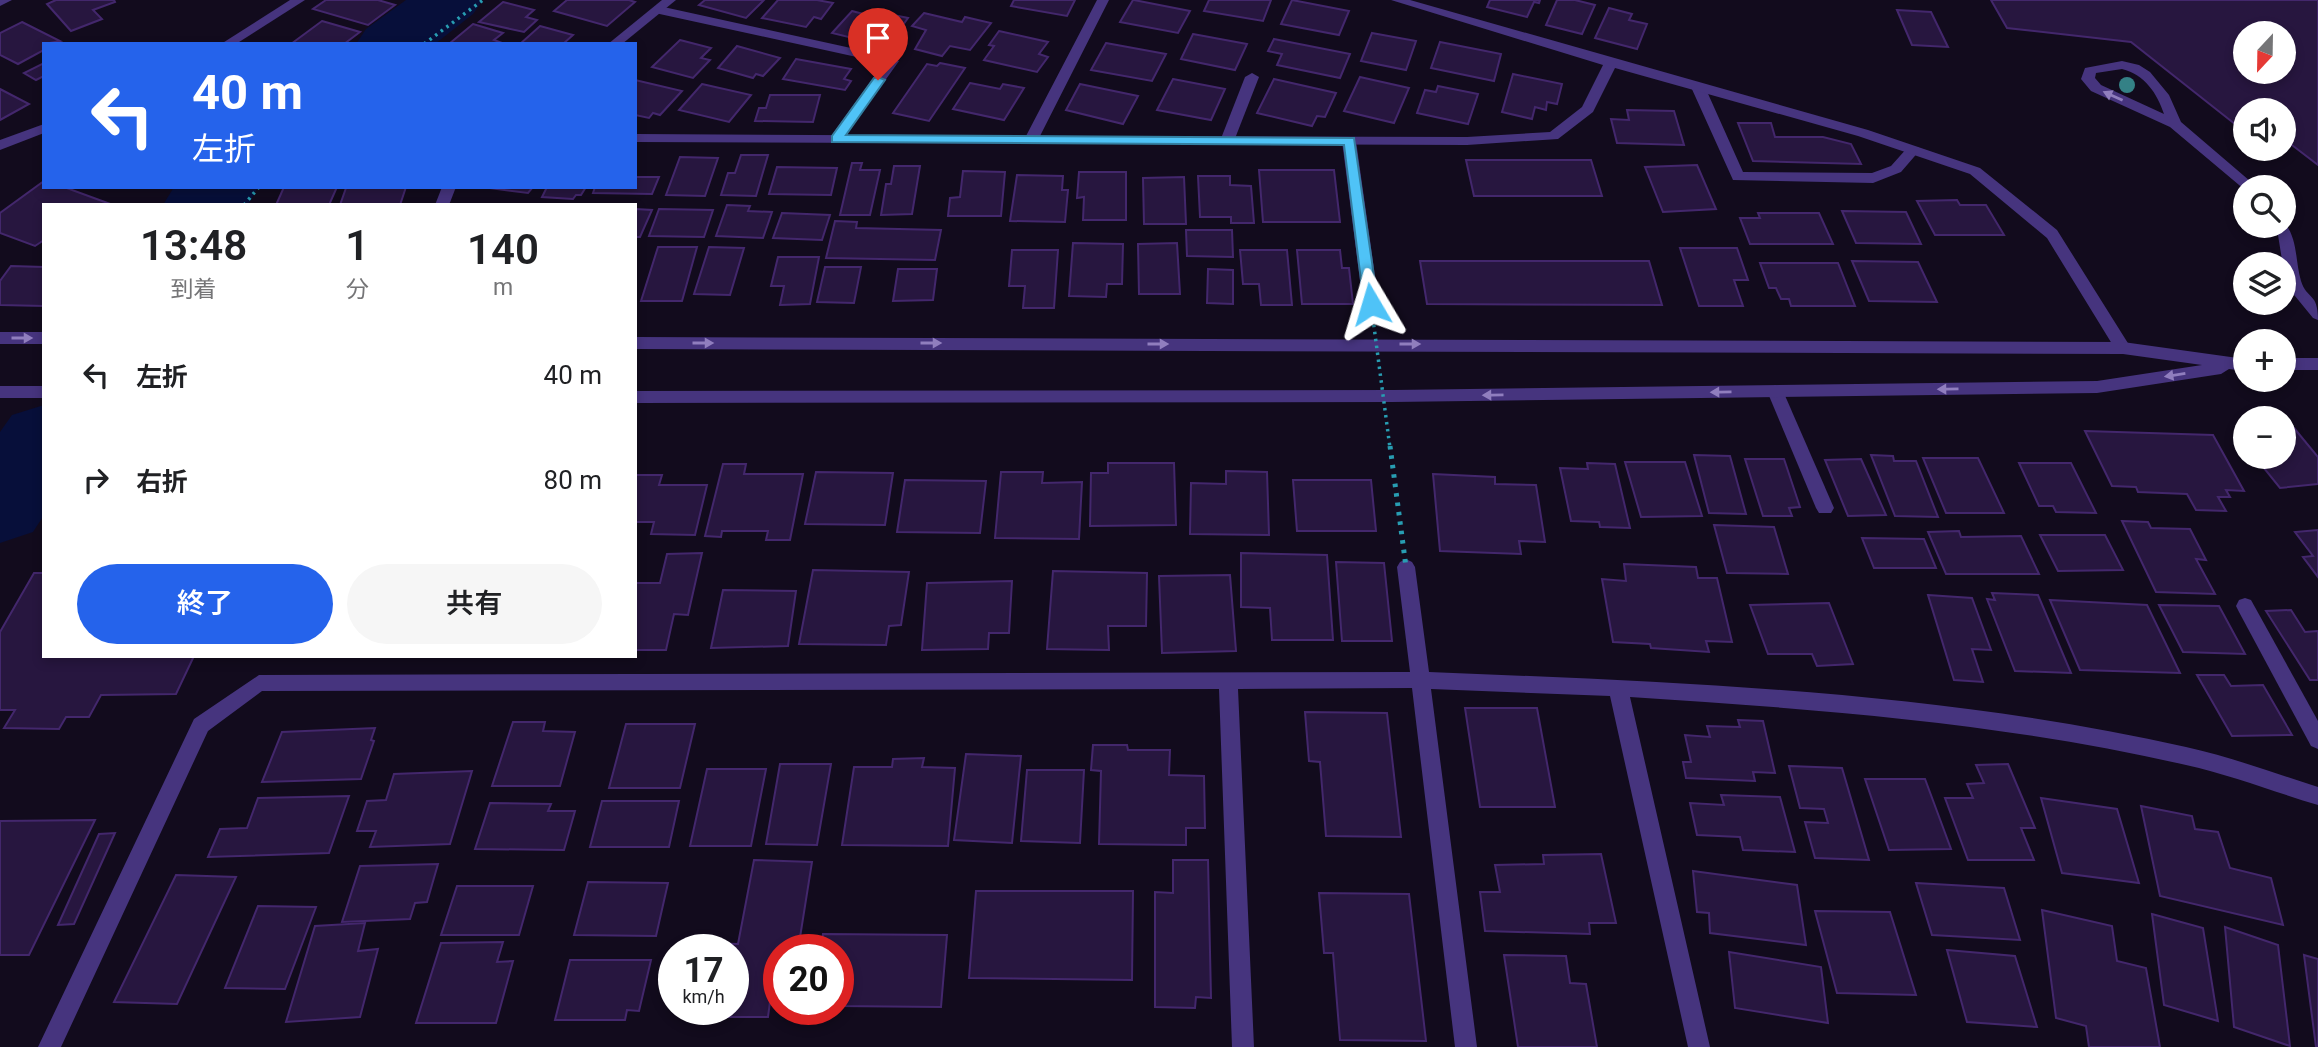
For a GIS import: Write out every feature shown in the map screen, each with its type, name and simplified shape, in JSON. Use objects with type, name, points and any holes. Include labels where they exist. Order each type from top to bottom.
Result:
[{"type":"street","points":[[0,2],[6,0]]},
{"type":"street","points":[[230,42],[299,0]]},
{"type":"street","points":[[617,42],[670,0]]},
{"type":"street","points":[[1031,140],[1103,0]]},
{"type":"street","points":[[1397,0],[1611,63],[1863,132],[1975,171],[2052,234],[2123,348]]},
{"type":"street","points":[[659,10],[892,61],[836,139]]},
{"type":"street","points":[[637,138],[1467,141],[1553,136],[1588,109],[1611,63]]},
{"type":"street","points":[[2175,124],[2160,87],[2134,68],[2118,65],[2091,71],[2088,79],[2096,88],[2175,124],[2235,175]]},
{"type":"street","points":[[1227,141],[1252,77]]},
{"type":"street","points":[[1698,87],[1738,177],[1873,178],[1896,169],[1913,150]]},
{"type":"street","points":[[0,145],[42,129]]},
{"type":"street","points":[[1349,141],[1371,304]]},
{"type":"street","points":[[2287,238],[2294,285],[2318,314]]},
{"type":"street","points":[[0,338],[42,338]]},
{"type":"street","points":[[637,343],[2123,348],[2233,363]]},
{"type":"street","points":[[2296,364],[2318,364]]},
{"type":"street","points":[[637,397],[1380,396],[2096,387],[2233,367]]},
{"type":"street","points":[[1774,391],[1825,508]]},
{"type":"street","points":[[0,392],[40,392]]},
{"type":"street","points":[[1406,567],[1466,1047]]},
{"type":"street","points":[[2245,606],[2318,740]]},
{"type":"street","points":[[1228,680],[1243,1047]]},
{"type":"street","points":[[50,1047],[201,725],[259,683],[1421,680],[1618,688],[1845,704],[2048,729],[2188,756],[2318,796]]},
{"type":"street","points":[[1618,688],[1699,1047]]},
{"type":"path","points":[[427,42],[483,0]]},
{"type":"path","points":[[246,203],[257,189]]},
{"type":"path","points":[[1371,304],[1406,567]]},
{"type":"building","points":[[56,0],[115,2],[93,10],[102,19],[71,31],[47,4]]},
{"type":"building","points":[[326,0],[378,0],[395,5],[368,25],[313,9]]},
{"type":"building","points":[[567,0],[635,2],[607,26],[554,11]]},
{"type":"building","points":[[705,0],[764,0],[746,18],[699,5]]},
{"type":"building","points":[[778,0],[817,0],[833,3],[821,19],[814,17],[806,27],[762,18]]},
{"type":"building","points":[[1014,0],[1075,0],[1067,16],[1011,6]]},
{"type":"building","points":[[1133,0],[1190,11],[1178,33],[1120,22]]},
{"type":"building","points":[[1209,0],[1271,0],[1263,21],[1204,11]]},
{"type":"building","points":[[1292,0],[1349,11],[1339,35],[1281,24]]},
{"type":"building","points":[[1490,0],[1540,0],[1539,3],[1534,2],[1527,17],[1487,7]]},
{"type":"building","points":[[1557,0],[1575,0],[1595,5],[1582,34],[1546,25]]},
{"type":"building","points":[[1991,0],[2318,0],[2318,165],[2296,148],[2296,98],[2233,98],[2233,123],[2131,42],[2007,28]]},
{"type":"building","points":[[503,2],[534,10],[526,17],[537,20],[524,32],[479,22]]},
{"type":"building","points":[[1609,8],[1632,14],[1629,20],[1647,24],[1637,49],[1595,38]]},
{"type":"building","points":[[1897,10],[1931,12],[1948,47],[1912,45]]},
{"type":"building","points":[[852,11],[871,16],[874,11],[908,18],[890,43],[877,39],[873,43],[832,33]]},
{"type":"building","points":[[924,13],[962,22],[965,17],[991,23],[970,50],[950,46],[942,56],[915,49],[926,30],[912,26]]},
{"type":"building","points":[[322,21],[360,32],[347,42],[294,42]]},
{"type":"building","points":[[22,22],[60,41],[42,42],[42,51],[18,64],[0,55],[0,33]]},
{"type":"building","points":[[473,24],[503,33],[494,40],[499,42],[451,42]]},
{"type":"building","points":[[540,26],[573,35],[565,42],[522,42]]},
{"type":"building","points":[[999,31],[1048,42],[1039,54],[1048,57],[1037,72],[984,60],[994,46],[989,45]]},
{"type":"building","points":[[1372,33],[1416,41],[1406,70],[1361,61]]},
{"type":"building","points":[[1193,34],[1247,44],[1235,70],[1181,59]]},
{"type":"building","points":[[1274,39],[1350,54],[1340,78],[1277,65],[1282,54],[1268,51]]},
{"type":"building","points":[[680,40],[711,48],[701,58],[710,60],[693,78],[652,67]]},
{"type":"building","points":[[1440,42],[1501,54],[1494,81],[1431,68]]},
{"type":"building","points":[[1106,43],[1166,54],[1152,81],[1091,70]]},
{"type":"building","points":[[737,46],[780,58],[763,76],[756,74],[753,78],[718,68]]},
{"type":"building","points":[[796,59],[851,69],[844,79],[851,81],[845,90],[783,79]]},
{"type":"building","points":[[940,63],[965,68],[929,121],[893,113],[927,64],[937,66]]},
{"type":"building","points":[[42,64],[42,77],[36,80],[24,73]]},
{"type":"building","points":[[1513,74],[1562,84],[1557,104],[1547,102],[1546,110],[1535,107],[1532,119],[1502,112]]},
{"type":"building","points":[[1360,77],[1409,88],[1394,123],[1344,111]]},
{"type":"building","points":[[1173,79],[1225,89],[1211,120],[1157,110]]},
{"type":"building","points":[[1274,79],[1336,93],[1325,117],[1317,116],[1312,126],[1257,113]]},
{"type":"building","points":[[637,80],[682,91],[660,115],[653,113],[649,118],[637,115]]},
{"type":"building","points":[[970,83],[1000,89],[1003,84],[1024,88],[1004,120],[953,109]]},
{"type":"building","points":[[702,84],[751,95],[729,122],[679,110]]},
{"type":"building","points":[[1080,84],[1138,96],[1123,124],[1066,110]]},
{"type":"building","points":[[1438,86],[1478,94],[1468,124],[1417,113],[1425,90],[1436,92]]},
{"type":"building","points":[[0,89],[29,104],[0,120]]},
{"type":"building","points":[[770,95],[820,95],[813,122],[755,121],[759,108],[766,108]]},
{"type":"building","points":[[1627,110],[1674,111],[1684,145],[1617,143],[1611,119],[1629,120]]},
{"type":"building","points":[[1738,123],[1771,123],[1775,137],[1823,137],[1851,144],[1861,164],[1753,161]]},
{"type":"building","points":[[741,155],[768,155],[756,196],[721,195],[728,173],[735,173]]},
{"type":"building","points":[[680,157],[718,158],[705,196],[666,195]]},
{"type":"building","points":[[1466,160],[1591,160],[1602,196],[1474,196]]},
{"type":"building","points":[[852,163],[862,163],[860,170],[880,170],[870,215],[840,215]]},
{"type":"building","points":[[1697,165],[1716,209],[1663,212],[1645,167]]},
{"type":"building","points":[[894,166],[920,166],[912,214],[881,215],[886,184],[891,184]]},
{"type":"building","points":[[777,167],[837,168],[831,195],[769,194]]},
{"type":"building","points":[[1259,170],[1334,170],[1340,222],[1263,222]]},
{"type":"building","points":[[963,171],[1005,172],[1001,216],[948,216],[950,198],[960,197]]},
{"type":"building","points":[[1079,172],[1126,172],[1126,220],[1083,220],[1084,197],[1077,198]]},
{"type":"building","points":[[1017,175],[1063,176],[1062,190],[1068,190],[1065,222],[1010,221]]},
{"type":"building","points":[[1198,176],[1230,176],[1230,185],[1251,186],[1254,223],[1231,223],[1231,217],[1200,217]]},
{"type":"building","points":[[637,177],[659,177],[652,194],[593,193],[594,189],[637,189]]},
{"type":"building","points":[[1184,177],[1186,224],[1144,224],[1143,178]]},
{"type":"building","points":[[42,182],[42,189],[69,189],[108,203],[42,203],[42,241],[35,246],[0,233],[0,213]]},
{"type":"building","points":[[283,189],[336,189],[330,203],[277,203]]},
{"type":"building","points":[[346,189],[405,189],[401,203],[341,203]]},
{"type":"building","points":[[497,189],[531,189],[528,193]]},
{"type":"building","points":[[546,189],[585,189],[581,195],[576,195],[573,199],[542,197]]},
{"type":"building","points":[[1957,200],[1960,205],[1986,205],[2004,235],[1935,235],[1917,201]]},
{"type":"building","points":[[727,205],[750,206],[748,211],[772,212],[763,238],[716,236]]},
{"type":"building","points":[[637,209],[652,210],[640,237],[637,237]]},
{"type":"building","points":[[659,209],[713,210],[704,237],[649,236]]},
{"type":"building","points":[[1842,211],[1906,212],[1921,244],[1856,243]]},
{"type":"building","points":[[782,213],[830,215],[822,240],[773,238]]},
{"type":"building","points":[[1758,213],[1819,213],[1833,244],[1750,244],[1740,218],[1760,218]]},
{"type":"building","points":[[835,221],[857,222],[856,228],[941,230],[935,260],[826,258]]},
{"type":"building","points":[[1186,230],[1232,230],[1233,257],[1187,256]]},
{"type":"building","points":[[1073,243],[1123,244],[1122,284],[1107,284],[1106,297],[1069,296]]},
{"type":"building","points":[[1177,243],[1180,294],[1139,294],[1138,244]]},
{"type":"building","points":[[658,247],[697,247],[682,301],[641,301]]},
{"type":"building","points":[[709,247],[744,248],[730,295],[694,294]]},
{"type":"building","points":[[1680,248],[1737,248],[1748,280],[1734,280],[1743,306],[1699,306]]},
{"type":"building","points":[[1012,250],[1058,250],[1054,308],[1023,308],[1025,286],[1009,286]]},
{"type":"building","points":[[1240,250],[1287,250],[1292,305],[1261,305],[1259,284],[1243,284]]},
{"type":"building","points":[[1297,250],[1340,250],[1342,268],[1349,268],[1353,304],[1302,304]]},
{"type":"building","points":[[778,257],[819,257],[810,304],[780,305],[784,286],[771,286]]},
{"type":"building","points":[[1420,261],[1649,261],[1662,305],[1427,304]]},
{"type":"building","points":[[1852,261],[1918,262],[1937,302],[1869,301]]},
{"type":"building","points":[[1760,263],[1838,263],[1855,306],[1791,306],[1789,299],[1781,299],[1776,288],[1769,288]]},
{"type":"building","points":[[11,266],[42,267],[42,306],[0,305],[0,281]]},
{"type":"building","points":[[825,267],[861,267],[854,303],[817,302]]},
{"type":"building","points":[[898,269],[937,269],[933,300],[893,301]]},
{"type":"building","points":[[1208,269],[1233,270],[1233,304],[1207,303]]},
{"type":"building","points":[[2296,430],[2318,457],[2318,484],[2280,488],[2265,469],[2296,469]]},
{"type":"building","points":[[2085,431],[2213,435],[2244,491],[2226,490],[2230,497],[2218,497],[2226,511],[2196,510],[2187,494],[2138,492],[2136,487],[2112,486]]},
{"type":"building","points":[[1694,455],[1730,456],[1746,514],[1709,513]]},
{"type":"building","points":[[1871,455],[1893,456],[1894,461],[1916,461],[1938,517],[1895,516]]},
{"type":"building","points":[[1923,458],[1978,458],[2004,513],[1946,513]]},
{"type":"building","points":[[1745,459],[1784,459],[1800,507],[1789,508],[1792,516],[1763,516]]},
{"type":"building","points":[[1861,459],[1886,515],[1848,516],[1825,460]]},
{"type":"building","points":[[1625,462],[1685,462],[1702,516],[1641,517]]},
{"type":"building","points":[[1108,463],[1174,463],[1176,525],[1090,526],[1091,473],[1108,473]]},
{"type":"building","points":[[1587,463],[1615,464],[1630,528],[1600,527],[1599,522],[1571,521],[1560,468],[1588,469]]},
{"type":"building","points":[[2019,463],[2071,463],[2096,513],[2056,512],[2053,506],[2039,506]]},
{"type":"building","points":[[723,464],[746,464],[744,474],[803,474],[790,540],[766,540],[768,531],[722,531],[721,537],[705,536]]},
{"type":"building","points":[[1226,471],[1267,472],[1269,535],[1190,534],[1191,483],[1226,484]]},
{"type":"building","points":[[816,472],[893,473],[885,525],[805,524]]},
{"type":"building","points":[[1001,472],[1043,472],[1042,483],[1082,482],[1079,539],[995,538]]},
{"type":"building","points":[[1433,474],[1495,477],[1495,484],[1536,485],[1545,542],[1519,541],[1521,554],[1440,551]]},
{"type":"building","points":[[637,475],[662,475],[659,485],[707,485],[695,535],[651,534],[654,522],[637,522]]},
{"type":"building","points":[[905,480],[986,481],[980,533],[897,532]]},
{"type":"building","points":[[1293,480],[1371,480],[1376,531],[1297,531]]},
{"type":"building","points":[[2122,521],[2148,522],[2151,528],[2190,529],[2206,560],[2196,559],[2215,594],[2156,592]]},
{"type":"building","points":[[1714,525],[1774,527],[1788,574],[1727,573]]},
{"type":"building","points":[[2318,530],[2318,577],[2303,557],[2313,556],[2295,532]]},
{"type":"building","points":[[1959,531],[1961,537],[2021,536],[2039,574],[1946,574],[1928,532]]},
{"type":"building","points":[[2040,535],[2105,535],[2123,570],[2058,571]]},
{"type":"building","points":[[1862,538],[1924,539],[1936,568],[1874,568]]},
{"type":"building","points":[[702,553],[688,615],[674,614],[666,650],[637,650],[637,583],[660,583],[667,554]]},
{"type":"building","points":[[1241,553],[1327,555],[1333,640],[1272,640],[1270,608],[1241,607]]},
{"type":"building","points":[[1336,562],[1384,563],[1392,641],[1342,641]]},
{"type":"building","points":[[1624,564],[1696,567],[1698,578],[1717,578],[1732,642],[1706,641],[1709,652],[1613,642],[1602,579],[1626,581]]},
{"type":"building","points":[[813,570],[909,572],[901,625],[889,626],[886,645],[799,644]]},
{"type":"building","points":[[1053,571],[1147,573],[1146,626],[1108,626],[1109,650],[1047,649]]},
{"type":"building","points":[[34,573],[42,573],[42,658],[193,658],[176,694],[101,695],[89,717],[66,717],[59,729],[4,728],[15,710],[0,710],[0,632]]},
{"type":"building","points":[[1230,575],[1236,651],[1162,653],[1159,576]]},
{"type":"building","points":[[1012,581],[1009,633],[989,633],[988,649],[922,650],[927,583]]},
{"type":"building","points":[[723,590],[796,591],[788,646],[711,648]]},
{"type":"building","points":[[1992,593],[2038,595],[2071,673],[2015,671],[1987,599],[1995,600]]},
{"type":"building","points":[[1928,595],[1972,598],[1991,650],[1972,649],[1983,682],[1954,680]]},
{"type":"building","points":[[2050,600],[2147,605],[2180,673],[2080,670]]},
{"type":"building","points":[[1829,603],[1853,664],[1817,666],[1812,654],[1768,654],[1750,605]]},
{"type":"building","points":[[2159,605],[2219,606],[2245,654],[2183,652]]},
{"type":"building","points":[[2291,610],[2305,632],[2318,631],[2318,680],[2310,680],[2266,611]]},
{"type":"building","points":[[2197,675],[2224,675],[2231,686],[2263,685],[2292,735],[2232,736]]},
{"type":"building","points":[[1465,708],[1537,708],[1555,807],[1480,807]]},
{"type":"building","points":[[1305,712],[1387,713],[1401,837],[1326,836],[1320,762],[1309,761]]},
{"type":"building","points":[[1738,720],[1763,721],[1775,773],[1753,772],[1755,781],[1686,778],[1683,762],[1691,762],[1685,735],[1710,737],[1707,726],[1740,727]]},
{"type":"building","points":[[513,722],[545,722],[543,731],[575,732],[560,786],[492,786]]},
{"type":"building","points":[[626,724],[695,724],[680,788],[609,788]]},
{"type":"building","points":[[375,728],[371,740],[374,741],[361,779],[262,782],[282,732]]},
{"type":"building","points":[[1093,745],[1127,745],[1128,750],[1170,750],[1169,775],[1204,776],[1205,828],[1186,828],[1186,845],[1099,844],[1101,771],[1091,770]]},
{"type":"building","points":[[966,754],[1021,756],[1012,843],[954,840]]},
{"type":"building","points":[[924,758],[922,767],[955,768],[948,846],[842,845],[854,767],[892,767],[893,759]]},
{"type":"building","points":[[780,764],[831,764],[817,845],[766,844]]},
{"type":"building","points":[[2008,764],[2035,828],[2021,828],[2034,860],[1968,860],[1945,798],[1973,798],[1967,784],[1984,783],[1976,765]]},
{"type":"building","points":[[1789,766],[1842,768],[1869,860],[1815,858],[1805,822],[1828,823],[1824,809],[1800,808]]},
{"type":"building","points":[[707,769],[766,769],[751,846],[690,846]]},
{"type":"building","points":[[1027,770],[1084,770],[1080,843],[1021,841]]},
{"type":"building","points":[[472,771],[450,844],[370,847],[376,831],[357,831],[367,801],[386,800],[394,774]]},
{"type":"building","points":[[1865,779],[1925,779],[1951,849],[1889,850]]},
{"type":"building","points":[[1721,795],[1780,797],[1795,852],[1743,850],[1740,837],[1697,835],[1690,803],[1724,805]]},
{"type":"building","points":[[349,796],[329,853],[208,857],[220,829],[247,828],[258,798]]},
{"type":"building","points":[[2041,798],[2117,809],[2139,883],[2062,873]]},
{"type":"building","points":[[602,801],[679,801],[669,847],[590,847]]},
{"type":"building","points":[[490,803],[551,804],[548,811],[575,811],[564,850],[475,849]]},
{"type":"building","points":[[2141,806],[2192,816],[2195,829],[2218,832],[2230,868],[2271,878],[2283,925],[2160,896]]},
{"type":"building","points":[[95,820],[29,955],[0,955],[0,821]]},
{"type":"building","points":[[115,833],[74,924],[58,925],[99,834]]},
{"type":"building","points":[[1601,854],[1616,923],[1589,923],[1590,934],[1485,931],[1480,892],[1500,892],[1495,865],[1544,864],[1543,855]]},
{"type":"building","points":[[754,860],[812,862],[801,934],[763,934],[763,1017],[749,1017],[749,934],[740,934]]},
{"type":"building","points":[[1173,860],[1208,860],[1211,998],[1196,997],[1195,1008],[1155,1007],[1155,892],[1173,893]]},
{"type":"building","points":[[438,864],[427,902],[415,903],[410,919],[342,922],[360,866]]},
{"type":"building","points":[[1693,871],[1797,885],[1806,945],[1710,933],[1709,913],[1697,912]]},
{"type":"building","points":[[176,875],[236,877],[177,1004],[114,1002]]},
{"type":"building","points":[[588,882],[668,883],[656,936],[574,935]]},
{"type":"building","points":[[1916,883],[2004,888],[2020,940],[1932,935]]},
{"type":"building","points":[[457,886],[533,886],[519,935],[441,935]]},
{"type":"building","points":[[976,891],[1133,891],[1132,980],[969,978]]},
{"type":"building","points":[[1319,893],[1409,894],[1426,1041],[1340,1040],[1333,953],[1324,953]]},
{"type":"building","points":[[258,906],[316,907],[285,989],[225,988]]},
{"type":"building","points":[[2042,910],[2112,926],[2117,961],[2146,968],[2160,1047],[2089,1047],[2086,1026],[2056,1018]]},
{"type":"building","points":[[1815,911],[1890,912],[1916,995],[1837,993]]},
{"type":"building","points":[[2152,914],[2203,928],[2218,1021],[2164,1005]]},
{"type":"building","points":[[365,923],[358,951],[378,949],[360,1017],[286,1022],[315,926]]},
{"type":"building","points":[[2225,927],[2278,945],[2290,1046],[2234,1027]]},
{"type":"building","points":[[854,934],[947,935],[941,1007],[854,1006]]},
{"type":"building","points":[[503,942],[497,962],[513,961],[496,1023],[416,1023],[441,943]]},
{"type":"building","points":[[1947,950],[2015,956],[2037,1027],[1967,1022]]},
{"type":"building","points":[[1729,952],[1821,967],[1828,1023],[1735,1008]]},
{"type":"building","points":[[1504,955],[1566,956],[1570,983],[1586,984],[1597,1047],[1518,1047]]},
{"type":"building","points":[[2304,955],[2318,959],[2318,1047],[2316,1047]]},
{"type":"building","points":[[570,960],[651,960],[639,1011],[627,1010],[625,1020],[555,1020]]},
{"type":"waterway","points":[[394,42],[449,0]]},
{"type":"waterway","points":[[204,203],[218,189]]},
{"type":"waterway","points":[[0,505],[42,443]]},
{"type":"route","points":[[878,80],[836,139],[1349,141],[1371,304]]}]
